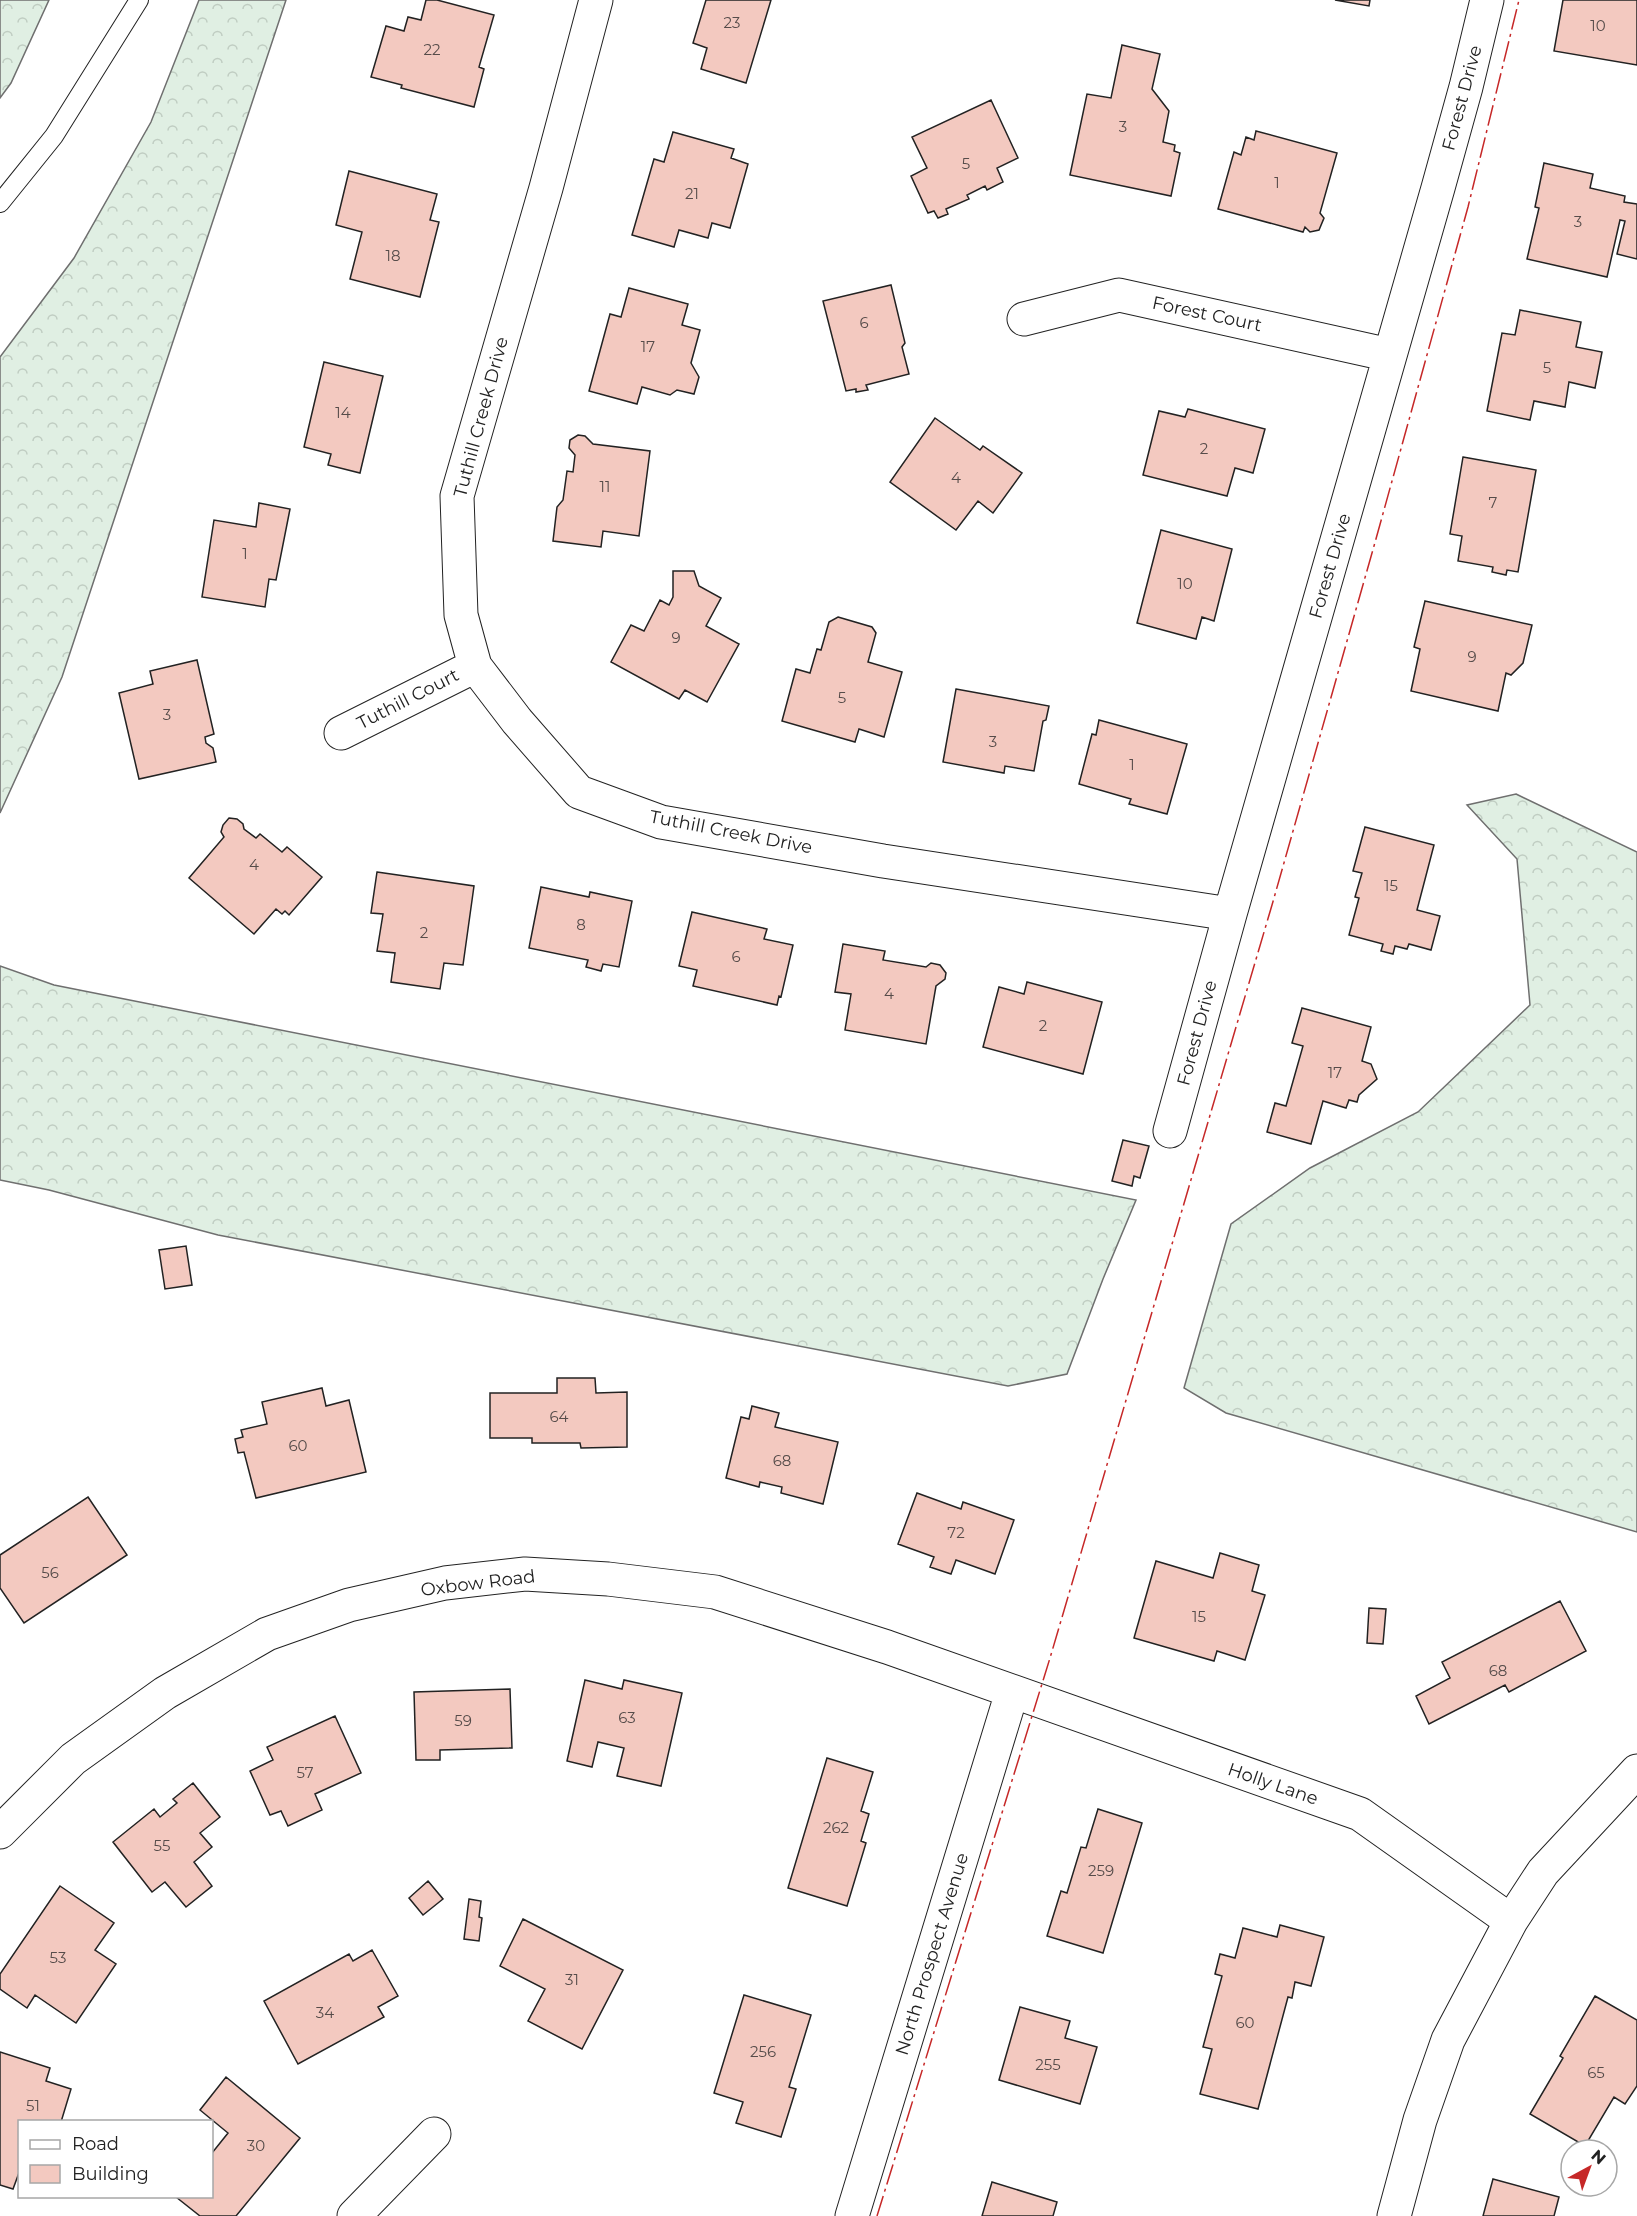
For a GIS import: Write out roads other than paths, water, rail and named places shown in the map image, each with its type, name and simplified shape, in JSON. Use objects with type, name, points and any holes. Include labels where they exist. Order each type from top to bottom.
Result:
[{"type":"street","name":"Tuthill Creek Drive","points":[[596,0],[546,188],[456,496],[461,615],[475,666],[517,721],[579,792],[661,822],[883,861],[1230,914]]},
{"type":"street","name":"Forest Drive","points":[[1170,1131],[1466,87],[1487,0]]},
{"type":"street","name":"Forest Court","points":[[1024,319],[1119,295],[1390,355]]},
{"type":"street","name":"Tuthill Court","points":[[341,733],[475,666]]},
{"type":"street","name":"Oxbow Road","points":[[0,1832],[73,1759],[165,1693],[267,1634],[349,1605],[446,1583],[525,1574],[608,1579],[715,1592],[888,1647],[1012,1692]]},
{"type":"street","name":"Holly Lane","points":[[1012,1692],[1360,1814],[1511,1921]]},
{"type":"street","name":"North Prospect Avenue","points":[[852,2216],[1012,1692]]},
{"type":"street","points":[[1394,2216],[1420,2120],[1448,2040],[1511,1921],[1543,1872],[1637,1771]]},
{"type":"street","points":[[354,2216],[434,2134]]},
{"type":"lane","points":[[0,203],[54,136],[139,0]]}]
